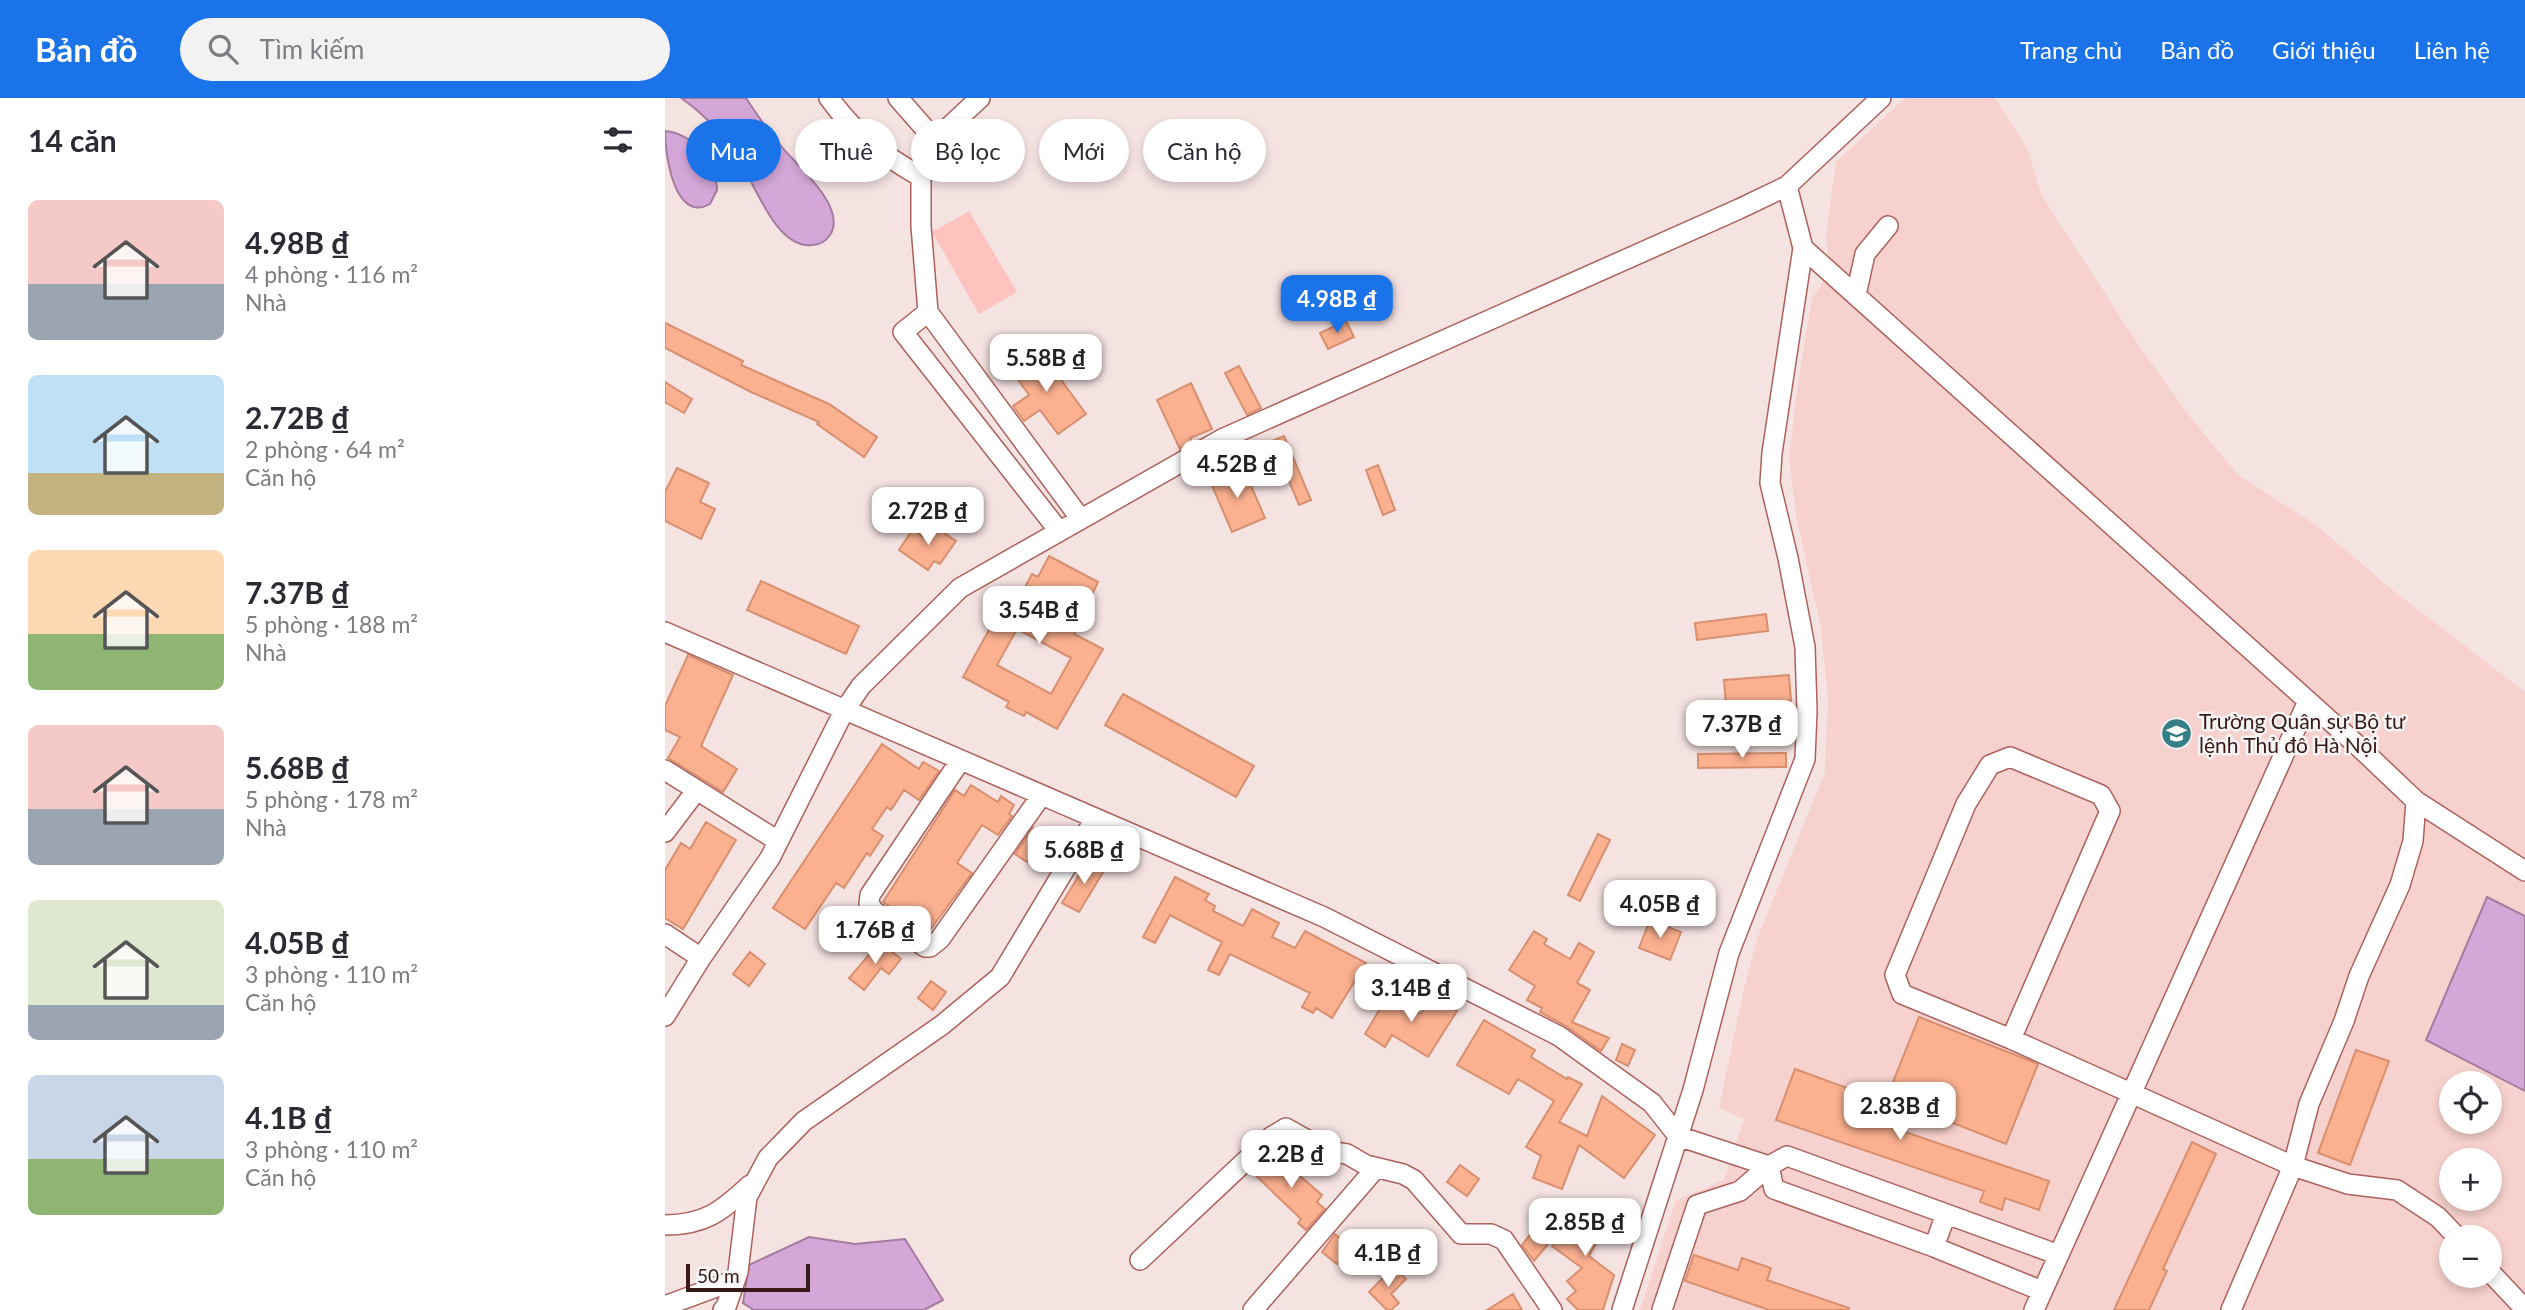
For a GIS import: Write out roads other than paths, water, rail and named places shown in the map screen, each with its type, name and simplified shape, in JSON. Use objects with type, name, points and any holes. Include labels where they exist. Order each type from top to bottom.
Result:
[{"type":"street","points":[[829,98],[850,127],[880,153],[911,171]]},
{"type":"street","points":[[898,98],[916,119]]},
{"type":"street","points":[[958,119],[980,98]]},
{"type":"street","points":[[665,1016],[701,958],[770,858],[844,711],[861,687],[960,588],[1222,439],[1787,186],[1881,98]]},
{"type":"street","points":[[921,182],[921,226],[928,312],[1080,518]]},
{"type":"street","points":[[1622,1310],[1693,1090],[1729,953],[1805,759],[1805,647],[1786,545],[1770,483],[1772,453],[1803,248],[1787,186]]},
{"type":"street","points":[[1856,295],[1865,254],[1888,226]]},
{"type":"street","points":[[1803,248],[2308,701],[2416,802],[2525,870]]},
{"type":"street","points":[[928,312],[903,332],[1059,531]]},
{"type":"street","points":[[948,389],[972,372]]},
{"type":"street","points":[[993,447],[1016,431]]},
{"type":"street","points":[[665,632],[1324,918],[1559,1036],[1652,1103],[1678,1136],[1769,1166]]},
{"type":"street","points":[[2034,1310],[2308,701]]},
{"type":"street","points":[[2011,1039],[2110,811],[2101,794],[2010,757],[1990,765],[1966,804],[1895,975],[1902,994],[2011,1039],[2293,1166],[2348,1184],[2397,1190],[2446,1225]]},
{"type":"street","points":[[960,761],[870,895],[869,904],[874,911],[925,947],[930,947],[940,939],[1041,796]]},
{"type":"street","points":[[665,770],[778,842]]},
{"type":"street","points":[[665,832],[696,791]]},
{"type":"street","points":[[2231,1310],[2293,1166],[2309,1104],[2344,1021],[2359,976],[2400,885],[2413,841],[2416,802]]},
{"type":"street","points":[[723,1310],[735,1280],[744,1209],[753,1182],[768,1158],[804,1121],[942,1025],[1000,977],[1095,819]]},
{"type":"street","points":[[665,934],[701,958]]},
{"type":"street","points":[[1140,1261],[1279,1130],[1286,1128],[1319,1148],[1347,1154],[1376,1168],[1403,1174],[1413,1180],[1461,1234],[1491,1234],[1504,1240],[1552,1310]]},
{"type":"street","points":[[1663,1310],[1697,1205],[1740,1191],[1769,1166],[1787,1156],[2059,1255]]},
{"type":"street","points":[[1769,1166],[1774,1189],[1934,1247],[2042,1292]]},
{"type":"street","points":[[1253,1310],[1376,1168]]},
{"type":"street","points":[[665,1224],[704,1220],[726,1208],[753,1182]]},
{"type":"street","points":[[1934,1247],[1946,1214]]},
{"type":"street","points":[[665,1306],[735,1280]]},
{"type":"street","points":[[2502,1285],[2525,1309]]},
{"type":"place","name":"Trường Quân sự Bộ tư lệnh Thủ đô Hà Nội","points":[[2176,734]]}]
